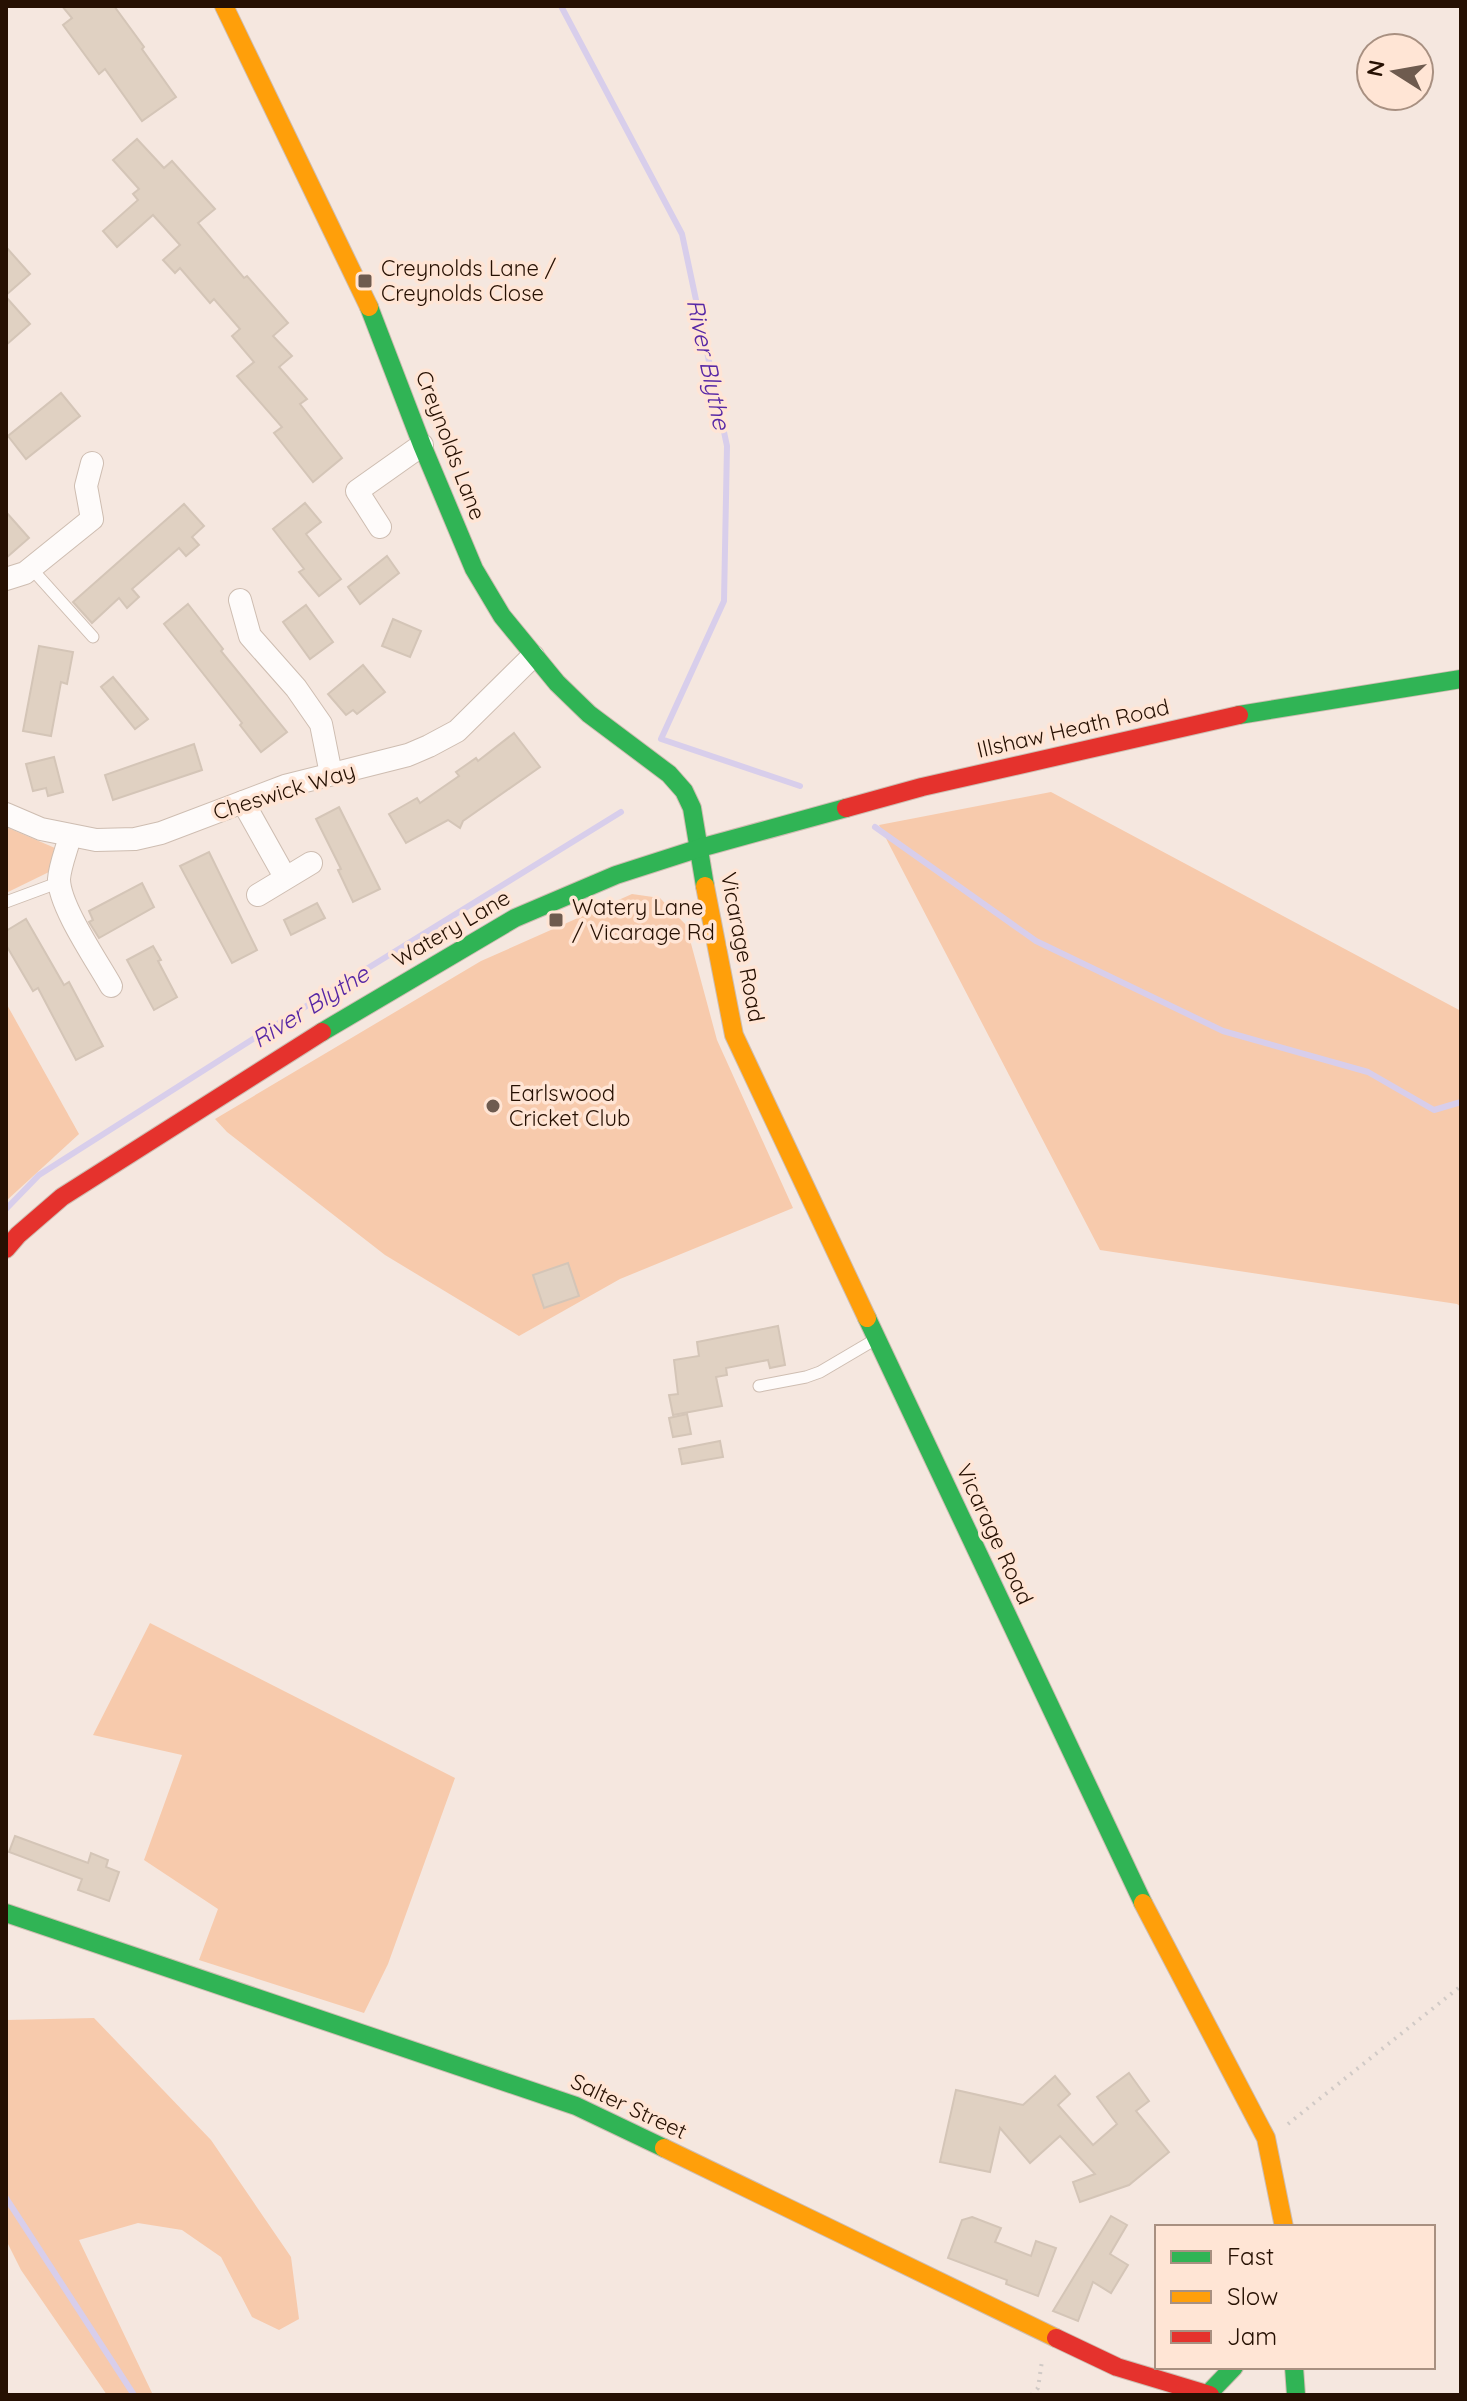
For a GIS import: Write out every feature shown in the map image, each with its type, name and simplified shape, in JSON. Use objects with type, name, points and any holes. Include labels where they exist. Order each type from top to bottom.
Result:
[{"type":"street","name":"Creynolds Lane","points":[[224,6],[377,323],[422,445],[474,569],[502,616],[557,683],[589,714],[669,774],[684,791],[692,808],[700,848]]},
{"type":"street","points":[[380,527],[357,491],[422,445]]},
{"type":"street","points":[[6,579],[25,573],[92,519],[86,486],[92,463]]},
{"type":"street","points":[[240,600],[250,636],[296,688],[321,724],[331,774]]},
{"type":"street","name":"Cheswick Way","points":[[6,814],[41,829],[96,840],[135,839],[161,833],[285,786],[408,755],[457,731],[533,656]]},
{"type":"street","name":"Illshaw Heath Road","points":[[700,848],[922,787],[1233,716],[1461,679]]},
{"type":"street","points":[[243,802],[285,877]]},
{"type":"street","points":[[70,836],[59,876],[61,892],[111,986]]},
{"type":"street","name":"Watery Lane","points":[[6,1249],[62,1197],[433,965],[515,918],[616,875],[700,848]]},
{"type":"street","name":"Vicarage Road","points":[[700,848],[734,1035],[1156,1931],[1266,2138],[1284,2225]]},
{"type":"street","points":[[258,895],[311,863]]},
{"type":"street","name":"Salter Street","points":[[6,1913],[576,2106],[1117,2367],[1209,2395]]},
{"type":"street","points":[[1209,2395],[1232,2369]]},
{"type":"street","points":[[1294,2369],[1296,2395]]},
{"type":"lane","points":[[31,568],[93,637]]},
{"type":"lane","points":[[6,902],[60,882]]},
{"type":"lane","points":[[759,1386],[820,1372],[877,1338]]},
{"type":"path","points":[[1266,2138],[1281,2130],[1461,1986]]},
{"type":"path","points":[[1031,2395],[1038,2388],[1044,2343],[1048,2335]]},
{"type":"shaded area","points":[[1051,792],[1461,1011],[1461,1307],[1100,1250],[879,825]]},
{"type":"shaded area","points":[[6,827],[55,848],[56,861],[49,872],[6,893]]},
{"type":"shaded area","name":"Earlswood Cricket Club","points":[[632,894],[660,898],[686,925],[717,1040],[793,1208],[620,1279],[519,1336],[385,1255],[227,1132],[215,1119],[481,961]]},
{"type":"shaded area","points":[[6,1003],[79,1134],[6,1201]]},
{"type":"shaded area","points":[[150,1623],[455,1778],[388,1964],[364,2013],[199,1960],[218,1909],[144,1860],[182,1755],[93,1735]]},
{"type":"shaded area","points":[[94,2018],[211,2140],[291,2257],[299,2319],[279,2330],[252,2317],[221,2257],[182,2230],[138,2223],[79,2240],[153,2395],[107,2395],[21,2270],[6,2240],[6,2020]]},
{"type":"building","points":[[62,6],[114,6],[176,97],[142,121],[105,69],[99,74],[63,25],[72,18]]},
{"type":"building","points":[[137,139],[164,168],[172,161],[215,209],[198,223],[244,278],[247,276],[288,323],[273,336],[292,356],[279,367],[307,399],[300,404],[342,458],[313,482],[274,433],[282,427],[237,376],[254,362],[232,336],[240,329],[214,299],[210,303],[180,268],[175,273],[163,260],[180,245],[153,215],[117,247],[103,231],[138,200],[133,194],[139,189],[113,160]]},
{"type":"building","points":[[6,247],[30,274],[6,295]]},
{"type":"building","points":[[6,297],[30,324],[6,345]]},
{"type":"building","points":[[61,393],[80,416],[26,459],[8,436]]},
{"type":"building","points":[[305,503],[321,522],[306,534],[341,579],[319,596],[299,572],[304,569],[273,529]]},
{"type":"building","points":[[184,504],[204,526],[192,537],[199,545],[186,556],[179,548],[132,589],[139,597],[127,608],[119,598],[92,623],[73,602]]},
{"type":"building","points":[[6,512],[29,538],[6,558]]},
{"type":"building","points":[[387,556],[399,573],[360,604],[348,587]]},
{"type":"building","points":[[188,604],[223,649],[221,651],[287,732],[261,752],[164,624]]},
{"type":"building","points":[[306,605],[333,642],[310,659],[283,622]]},
{"type":"building","points":[[393,619],[421,631],[410,657],[382,646]]},
{"type":"building","points":[[39,646],[73,652],[67,684],[61,682],[51,736],[23,731]]},
{"type":"building","points":[[363,665],[385,692],[357,714],[353,710],[346,715],[328,694]]},
{"type":"building","points":[[113,677],[148,719],[135,729],[101,687]]},
{"type":"building","points":[[514,733],[540,767],[463,821],[460,828],[448,820],[406,843],[389,814],[417,798],[420,803],[459,776],[456,772],[476,758],[478,761]]},
{"type":"building","points":[[194,744],[202,770],[113,800],[105,775]]},
{"type":"building","points":[[54,757],[63,792],[48,796],[46,788],[33,791],[26,764]]},
{"type":"building","points":[[339,807],[380,889],[353,902],[338,870],[341,869],[316,819]]},
{"type":"building","points":[[209,852],[257,950],[232,963],[180,866]]},
{"type":"building","points":[[142,883],[154,907],[99,938],[89,922],[93,920],[89,911]]},
{"type":"building","points":[[317,903],[325,918],[291,935],[284,920]]},
{"type":"building","points":[[26,919],[64,985],[69,982],[103,1046],[76,1060],[38,988],[33,991],[6,945],[6,931]]},
{"type":"building","points":[[153,946],[177,997],[154,1010],[127,960]]},
{"type":"building","points":[[568,1263],[579,1296],[544,1308],[533,1275]]},
{"type":"building","points":[[778,1326],[785,1365],[770,1368],[768,1360],[726,1368],[727,1375],[716,1377],[722,1406],[673,1415],[669,1395],[678,1394],[674,1360],[699,1356],[697,1342]]},
{"type":"building","points":[[687,1414],[691,1434],[673,1437],[669,1418]]},
{"type":"building","points":[[720,1441],[723,1457],[682,1464],[679,1449]]},
{"type":"building","points":[[15,1836],[88,1863],[91,1853],[108,1860],[106,1867],[119,1872],[109,1901],[78,1890],[82,1879],[9,1852]]},
{"type":"building","points":[[1129,2073],[1149,2101],[1136,2111],[1169,2152],[1129,2185],[1080,2202],[1073,2182],[1095,2174],[1060,2136],[1030,2163],[1000,2128],[990,2172],[940,2162],[956,2090],[1023,2105],[1055,2076],[1070,2094],[1058,2105],[1093,2145],[1117,2124],[1097,2097]]},
{"type":"building","points":[[1111,2216],[1127,2225],[1110,2254],[1128,2265],[1111,2293],[1093,2282],[1078,2321],[1053,2311]]},
{"type":"building","points":[[972,2217],[1001,2228],[995,2242],[1031,2256],[1036,2241],[1056,2248],[1038,2296],[1006,2284],[1007,2280],[948,2258],[962,2220]]},
{"type":"waterway","name":"River Blythe","points":[[561,6],[682,234],[727,446],[724,601],[661,739],[800,786]]},
{"type":"waterway","name":"River Blythe","points":[[6,1209],[39,1175],[621,812]]},
{"type":"waterway","points":[[875,827],[1036,941],[1223,1031],[1368,1072],[1434,1110],[1461,1102]]},
{"type":"waterway","points":[[6,2198],[134,2395]]},
{"type":"traffic: fast","points":[[369,307],[474,569],[502,616],[557,683],[589,714],[669,774],[684,791],[692,808],[705,886]]},
{"type":"traffic: fast","points":[[1239,715],[1461,679]]},
{"type":"traffic: fast","points":[[322,1032],[515,918],[616,875],[700,848],[846,808]]},
{"type":"traffic: fast","points":[[867,1318],[1143,1903]]},
{"type":"traffic: fast","points":[[6,1913],[576,2106],[664,2148]]},
{"type":"traffic: fast","points":[[1208,2394],[1232,2369]]},
{"type":"traffic: fast","points":[[1294,2369],[1296,2395]]},
{"type":"traffic: slow","points":[[224,6],[369,307]]},
{"type":"traffic: slow","points":[[705,886],[734,1035],[867,1318]]},
{"type":"traffic: slow","points":[[1143,1903],[1266,2138],[1284,2225]]},
{"type":"traffic: slow","points":[[664,2148],[1056,2338]]},
{"type":"traffic: jam","points":[[846,808],[922,787],[1239,715]]},
{"type":"traffic: jam","points":[[6,1249],[62,1197],[322,1032]]},
{"type":"traffic: jam","points":[[1056,2338],[1117,2367],[1210,2395]]},
{"type":"place","name":"Creynolds Lane / Creynolds Close","points":[[365,281]]},
{"type":"place","name":"Watery Lane / Vicarage Rd","points":[[556,920]]},
{"type":"place","name":"Earlswood Cricket Club","points":[[493,1106]]}]
